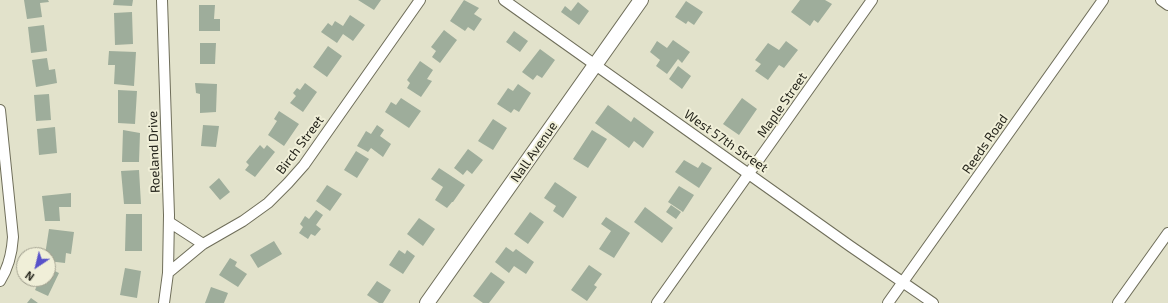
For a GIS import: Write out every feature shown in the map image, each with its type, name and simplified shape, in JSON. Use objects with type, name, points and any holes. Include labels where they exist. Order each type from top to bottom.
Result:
[{"type":"street","name":"Roeland Drive","points":[[162,0],[169,222],[168,273],[164,303]]},
{"type":"street","name":"Birch Street","points":[[168,273],[203,244],[243,221],[268,203],[288,183],[304,165],[420,0]]},
{"type":"street","name":"West 57th Street","points":[[504,0],[933,303]]},
{"type":"street","name":"Nall Avenue","points":[[428,303],[641,0]]},
{"type":"street","name":"Maple Street","points":[[657,303],[872,0]]},
{"type":"street","name":"Reeds Road","points":[[888,303],[1103,0]]},
{"type":"street","points":[[1161,0],[1168,5]]},
{"type":"street","points":[[0,110],[13,237],[11,256],[5,274],[0,281]]},
{"type":"street","points":[[169,222],[203,244]]},
{"type":"street","points":[[1118,303],[1168,233]]},
{"type":"building","points":[[24,0],[48,0],[49,2],[40,3],[42,17],[27,19]]},
{"type":"building","points":[[114,0],[133,0],[132,6],[113,5]]},
{"type":"building","points":[[358,0],[381,0],[374,10]]},
{"type":"building","points":[[464,0],[479,8],[474,14],[482,19],[474,31],[468,27],[465,31],[450,21]]},
{"type":"building","points":[[800,0],[825,0],[832,4],[818,23],[814,20],[810,26],[791,12]]},
{"type":"building","points":[[686,1],[703,12],[694,25],[688,21],[686,24],[675,17]]},
{"type":"building","points":[[578,2],[589,11],[579,25],[561,12],[565,6],[571,11]]},
{"type":"building","points":[[199,5],[215,5],[214,19],[220,19],[220,31],[199,31]]},
{"type":"building","points":[[132,12],[133,44],[115,45],[114,13]]},
{"type":"building","points":[[350,15],[365,25],[353,41],[343,34],[337,43],[321,32],[328,23],[332,26],[335,21],[343,26]]},
{"type":"building","points":[[44,25],[47,51],[31,53],[28,27]]},
{"type":"building","points":[[444,30],[457,40],[440,63],[432,57],[436,51],[431,47]]},
{"type":"building","points":[[514,31],[528,41],[520,52],[506,42]]},
{"type":"building","points":[[673,40],[690,52],[682,63],[678,59],[667,74],[656,66],[660,60],[650,52],[657,41],[667,48]]},
{"type":"building","points":[[786,41],[798,50],[784,68],[779,65],[768,80],[755,71],[761,64],[755,60],[768,43],[779,50]]},
{"type":"building","points":[[200,43],[216,43],[215,64],[200,64]]},
{"type":"building","points":[[328,46],[342,56],[327,77],[313,67]]},
{"type":"building","points":[[540,49],[555,60],[542,78],[537,75],[533,80],[522,72]]},
{"type":"building","points":[[109,51],[136,52],[134,86],[114,84],[115,65],[108,65]]},
{"type":"building","points":[[47,58],[49,70],[55,69],[57,83],[36,87],[32,60]]},
{"type":"building","points":[[420,61],[433,70],[427,79],[432,81],[421,97],[407,88],[410,83],[407,80]]},
{"type":"building","points":[[678,66],[691,76],[682,89],[669,79]]},
{"type":"building","points":[[195,83],[217,84],[216,112],[200,113],[200,94],[196,93]]},
{"type":"building","points":[[305,83],[317,92],[303,112],[290,103],[296,96],[293,93],[297,88],[300,90]]},
{"type":"building","points":[[518,84],[531,93],[519,112],[514,109],[511,113],[497,104],[508,88],[513,91]]},
{"type":"building","points":[[118,90],[137,91],[135,124],[118,123]]},
{"type":"building","points":[[49,94],[51,120],[36,121],[34,95]]},
{"type":"building","points":[[401,98],[421,111],[409,128],[385,112],[391,102],[396,105]]},
{"type":"building","points":[[742,98],[757,109],[739,135],[723,124]]},
{"type":"building","points":[[608,105],[631,122],[634,117],[654,132],[643,148],[634,141],[629,148],[595,123]]},
{"type":"building","points":[[279,111],[299,124],[284,146],[268,135],[277,121],[274,119]]},
{"type":"building","points":[[493,119],[507,128],[493,150],[478,141]]},
{"type":"building","points":[[203,125],[219,126],[216,147],[201,146]]},
{"type":"building","points":[[377,125],[384,130],[380,136],[391,144],[383,157],[371,148],[368,152],[357,146],[366,131],[371,134]]},
{"type":"building","points":[[55,127],[57,153],[39,155],[37,129]]},
{"type":"building","points":[[123,130],[140,133],[139,162],[122,162]]},
{"type":"building","points":[[592,130],[607,139],[588,168],[573,159]]},
{"type":"building","points":[[260,145],[264,149],[267,145],[275,152],[255,177],[245,170],[249,165],[246,162]]},
{"type":"building","points":[[468,149],[483,160],[472,174],[467,170],[463,175],[454,168]]},
{"type":"building","points":[[356,151],[369,159],[357,178],[344,170]]},
{"type":"building","points":[[684,160],[698,168],[702,162],[712,168],[699,188],[675,172]]},
{"type":"building","points":[[439,168],[465,185],[447,208],[435,200],[443,187],[431,179]]},
{"type":"building","points":[[139,170],[141,204],[124,204],[121,171]]},
{"type":"building","points":[[219,178],[230,192],[220,200],[209,187]]},
{"type":"building","points":[[555,182],[577,197],[563,218],[553,211],[556,206],[544,198]]},
{"type":"building","points":[[327,185],[342,194],[330,211],[316,201]]},
{"type":"building","points":[[679,186],[694,195],[683,212],[668,202]]},
{"type":"building","points":[[71,193],[71,207],[59,207],[60,221],[45,221],[42,196]]},
{"type":"building","points":[[671,205],[681,212],[676,219],[666,212]]},
{"type":"building","points":[[645,207],[673,228],[662,243],[634,222]]},
{"type":"building","points":[[316,210],[323,215],[316,225],[321,229],[315,236],[311,234],[308,239],[299,233],[303,227],[300,224],[305,216],[309,219]]},
{"type":"building","points":[[530,212],[544,222],[528,244],[514,234]]},
{"type":"building","points":[[126,214],[142,214],[142,251],[125,251]]},
{"type":"building","points":[[606,217],[630,233],[614,258],[599,249],[611,231],[601,224]]},
{"type":"building","points":[[419,218],[435,229],[423,246],[407,234]]},
{"type":"building","points":[[49,229],[74,232],[71,254],[66,253],[65,263],[56,262],[56,247],[46,247]]},
{"type":"building","points":[[274,241],[282,254],[258,268],[250,255]]},
{"type":"building","points":[[506,247],[513,252],[516,249],[534,262],[526,274],[514,266],[509,273],[495,262]]},
{"type":"building","points":[[399,250],[405,254],[407,250],[415,256],[403,274],[389,265]]},
{"type":"building","points":[[230,258],[237,262],[235,266],[247,274],[238,287],[219,275]]},
{"type":"building","points":[[589,265],[602,274],[594,285],[597,287],[587,301],[571,290]]},
{"type":"building","points":[[125,268],[141,271],[137,298],[120,295]]},
{"type":"building","points":[[56,272],[59,273],[56,279]]},
{"type":"building","points":[[491,272],[505,282],[489,303],[483,303],[473,296]]},
{"type":"building","points":[[377,281],[391,290],[383,303],[379,303],[367,295]]},
{"type":"building","points":[[36,287],[52,287],[48,296],[35,290]]},
{"type":"building","points":[[211,287],[228,293],[224,303],[205,303]]},
{"type":"building","points":[[31,298],[38,303],[27,303]]}]
